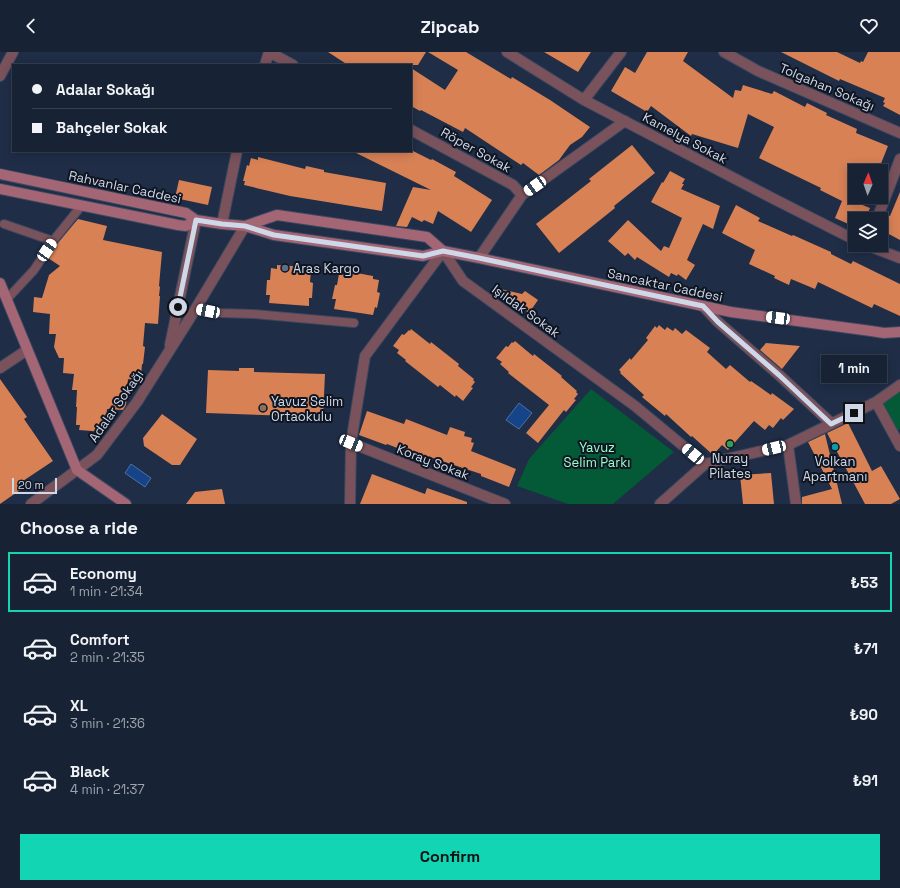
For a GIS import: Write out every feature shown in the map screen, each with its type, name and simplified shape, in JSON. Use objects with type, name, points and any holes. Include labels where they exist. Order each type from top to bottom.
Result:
[{"type":"street","points":[[0,76],[13,52]]},
{"type":"street","points":[[265,64],[269,52],[291,64]]},
{"type":"street","name":"Kamelya Sokak","points":[[507,52],[584,100],[848,236]]},
{"type":"street","points":[[584,100],[621,52]]},
{"type":"street","name":"Tolgahan Sokağı","points":[[724,52],[758,71],[900,133]]},
{"type":"street","points":[[479,258],[522,195],[625,121]]},
{"type":"street","name":"Röper Sokak","points":[[412,131],[513,186],[522,195]]},
{"type":"street","points":[[222,224],[237,152]]},
{"type":"street","points":[[880,212],[900,159]]},
{"type":"street","name":"Rahvanlar Caddesi","points":[[0,174],[186,213],[196,220],[186,226],[178,225],[82,205],[3,191]]},
{"type":"street","points":[[245,226],[277,215],[427,237],[443,251]]},
{"type":"street","points":[[196,220],[245,226],[274,235],[423,256],[443,251]]},
{"type":"street","name":"Adalar Sokağı","points":[[169,351],[196,220]]},
{"type":"street","name":"Adalar Sokağı","points":[[31,504],[97,454],[137,402],[245,226]]},
{"type":"street","points":[[350,504],[351,443],[365,356],[443,251]]},
{"type":"street","name":"Sancaktar Caddesi","points":[[443,251],[731,312],[884,332]]},
{"type":"street","name":"Işıldak Sokak","points":[[443,251],[463,280],[635,406],[705,464]]},
{"type":"street","points":[[884,252],[900,258]]},
{"type":"street","points":[[0,283],[77,470],[126,504]]},
{"type":"street","points":[[703,306],[718,322],[779,375],[831,424]]},
{"type":"street","points":[[884,332],[900,332]]},
{"type":"street","points":[[884,332],[900,337]]},
{"type":"street","points":[[0,368],[28,350]]},
{"type":"street","points":[[660,504],[705,464],[788,445],[876,402],[900,385]]},
{"type":"street","points":[[876,402],[900,446]]},
{"type":"street","name":"Koray Sokak","points":[[351,443],[505,504]]},
{"type":"street","points":[[788,445],[796,504]]},
{"type":"lane","points":[[7,299],[34,270],[53,241],[82,205]]},
{"type":"lane","points":[[4,224],[53,241]]},
{"type":"lane","points":[[196,308],[221,313],[253,314],[354,323]]},
{"type":"green space","name":"Yavuz Selim Parkı","points":[[591,389],[674,452],[613,504],[568,504],[517,486],[529,459]]},
{"type":"green space","points":[[900,391],[900,429],[896,431],[880,403]]},
{"type":"water","points":[[519,403],[532,413],[519,429],[506,420]]},
{"type":"water","points":[[131,464],[151,478],[145,487],[125,473]]},
{"type":"building","points":[[328,52],[426,52],[418,65],[346,64]]},
{"type":"building","points":[[428,52],[466,52],[511,79],[512,77],[590,127],[582,137],[570,145],[559,160],[539,175],[523,163],[521,165],[465,128],[463,132],[412,107],[412,69],[445,90],[458,70]]},
{"type":"building","points":[[544,52],[591,52],[578,72]]},
{"type":"building","points":[[647,52],[688,52],[683,61],[733,98],[735,90],[741,91],[743,85],[772,94],[774,91],[805,107],[807,103],[827,113],[826,115],[857,129],[856,133],[888,146],[881,164],[848,164],[848,204],[860,204],[870,208],[868,212],[848,212],[848,224],[835,218],[842,201],[820,190],[821,188],[759,158],[774,127],[748,114],[738,148],[692,134],[691,136],[651,106],[647,112],[611,91],[625,67],[635,73]]},
{"type":"building","points":[[781,52],[837,52],[860,63],[861,61],[863,62],[868,52],[900,52],[900,115],[883,106],[885,103],[883,102],[885,98],[840,79],[839,81]]},
{"type":"building","points":[[632,145],[655,173],[614,206],[615,208],[559,253],[536,224],[591,181],[589,179]]},
{"type":"building","points":[[413,151],[456,172],[454,176],[492,200],[471,232],[438,211],[433,224],[424,220],[422,222],[412,217],[407,227],[396,226],[413,187],[431,190],[354,152]]},
{"type":"building","points":[[258,157],[305,169],[306,166],[324,170],[324,172],[386,183],[382,211],[290,196],[244,185],[245,181],[243,181],[247,165],[249,166],[251,158],[258,160]]},
{"type":"building","points":[[670,171],[685,179],[681,189],[720,206],[713,229],[703,224],[687,260],[695,265],[686,280],[678,274],[677,276],[671,273],[669,277],[637,257],[635,260],[628,253],[625,256],[608,241],[628,220],[661,251],[664,246],[669,248],[682,218],[651,202]]},
{"type":"building","points":[[179,180],[212,187],[208,205],[175,198]]},
{"type":"building","points":[[900,192],[900,240],[888,234],[888,216],[890,216]]},
{"type":"building","points":[[736,205],[760,218],[758,221],[831,252],[831,254],[851,264],[853,261],[900,284],[900,316],[874,304],[872,308],[818,282],[815,289],[791,279],[789,285],[774,278],[775,276],[749,264],[755,250],[722,233]]},
{"type":"building","points":[[78,219],[107,226],[103,240],[162,252],[158,324],[145,323],[143,346],[145,347],[141,376],[136,376],[136,380],[128,379],[126,405],[123,410],[107,409],[105,432],[79,430],[80,425],[76,425],[77,390],[72,390],[74,374],[63,373],[64,358],[59,358],[54,347],[56,334],[49,334],[50,314],[33,312],[34,297],[42,298],[49,275],[60,266],[48,258],[57,244]]},
{"type":"building","points":[[277,265],[305,267],[305,270],[311,270],[310,282],[313,283],[312,298],[309,298],[309,306],[269,303],[270,295],[266,295],[267,280],[270,280],[271,268],[277,269]]},
{"type":"building","points":[[346,271],[373,276],[373,279],[379,280],[377,292],[380,293],[377,308],[375,307],[373,315],[334,309],[336,299],[332,299],[335,285],[337,285],[339,274],[345,275]]},
{"type":"building","points":[[492,287],[522,294],[525,291],[538,300],[529,313]]},
{"type":"building","points":[[659,325],[665,330],[667,327],[673,331],[675,328],[682,334],[686,330],[710,348],[707,352],[726,369],[730,365],[750,382],[751,381],[771,395],[772,393],[794,409],[783,420],[781,418],[773,428],[769,425],[765,430],[754,421],[728,450],[722,445],[713,455],[666,414],[665,416],[642,397],[644,395],[620,373],[621,372],[619,370],[630,358],[631,360],[648,340],[646,338],[655,326],[657,328]]},
{"type":"building","points":[[411,329],[430,344],[431,342],[459,364],[458,366],[474,379],[473,380],[475,382],[471,387],[473,388],[463,401],[456,395],[455,397],[440,385],[438,387],[397,353],[399,350],[393,346],[402,334],[404,335]]},
{"type":"building","points":[[515,341],[533,356],[534,354],[562,376],[561,377],[577,391],[576,392],[578,394],[574,399],[576,400],[566,412],[564,410],[538,443],[526,433],[549,405],[508,373],[509,372],[500,364],[502,362],[496,358],[506,346],[508,347]]},
{"type":"building","points":[[766,343],[800,346],[782,369],[760,350]]},
{"type":"building","points":[[239,368],[254,368],[254,372],[325,374],[323,417],[206,413],[208,370],[239,371]]},
{"type":"building","points":[[0,379],[27,417],[24,419],[53,461],[20,483],[23,488],[0,504]]},
{"type":"building","points":[[367,411],[404,424],[406,419],[447,435],[450,427],[465,432],[464,436],[472,438],[471,442],[474,443],[471,451],[516,469],[509,487],[481,476],[481,474],[424,455],[423,458],[359,435]]},
{"type":"building","points":[[162,414],[197,439],[180,465],[172,465],[144,446],[143,438]]},
{"type":"building","points":[[848,423],[872,471],[881,466],[900,499],[891,504],[865,504],[827,433]]},
{"type":"building","points":[[825,434],[842,504],[802,504],[802,497],[832,489],[808,442]]},
{"type":"building","points":[[771,473],[774,504],[743,504],[740,475]]},
{"type":"building","points":[[372,474],[425,494],[427,488],[467,502],[467,504],[360,504]]},
{"type":"building","points":[[222,489],[225,504],[186,504],[195,492]]},
{"type":"place","name":"Aras Kargo","points":[[285,268]]},
{"type":"place","name":"Yavuz Selim Ortaokulu","points":[[263,408]]},
{"type":"place","name":"Nuray Pilates","points":[[730,444]]},
{"type":"place","name":"Volkan Apartmanı","points":[[835,447]]},
{"type":"route","points":[[178,307],[196,220],[245,226],[274,235],[423,256],[443,251],[703,306],[718,322],[779,375],[831,424],[854,413]]}]
